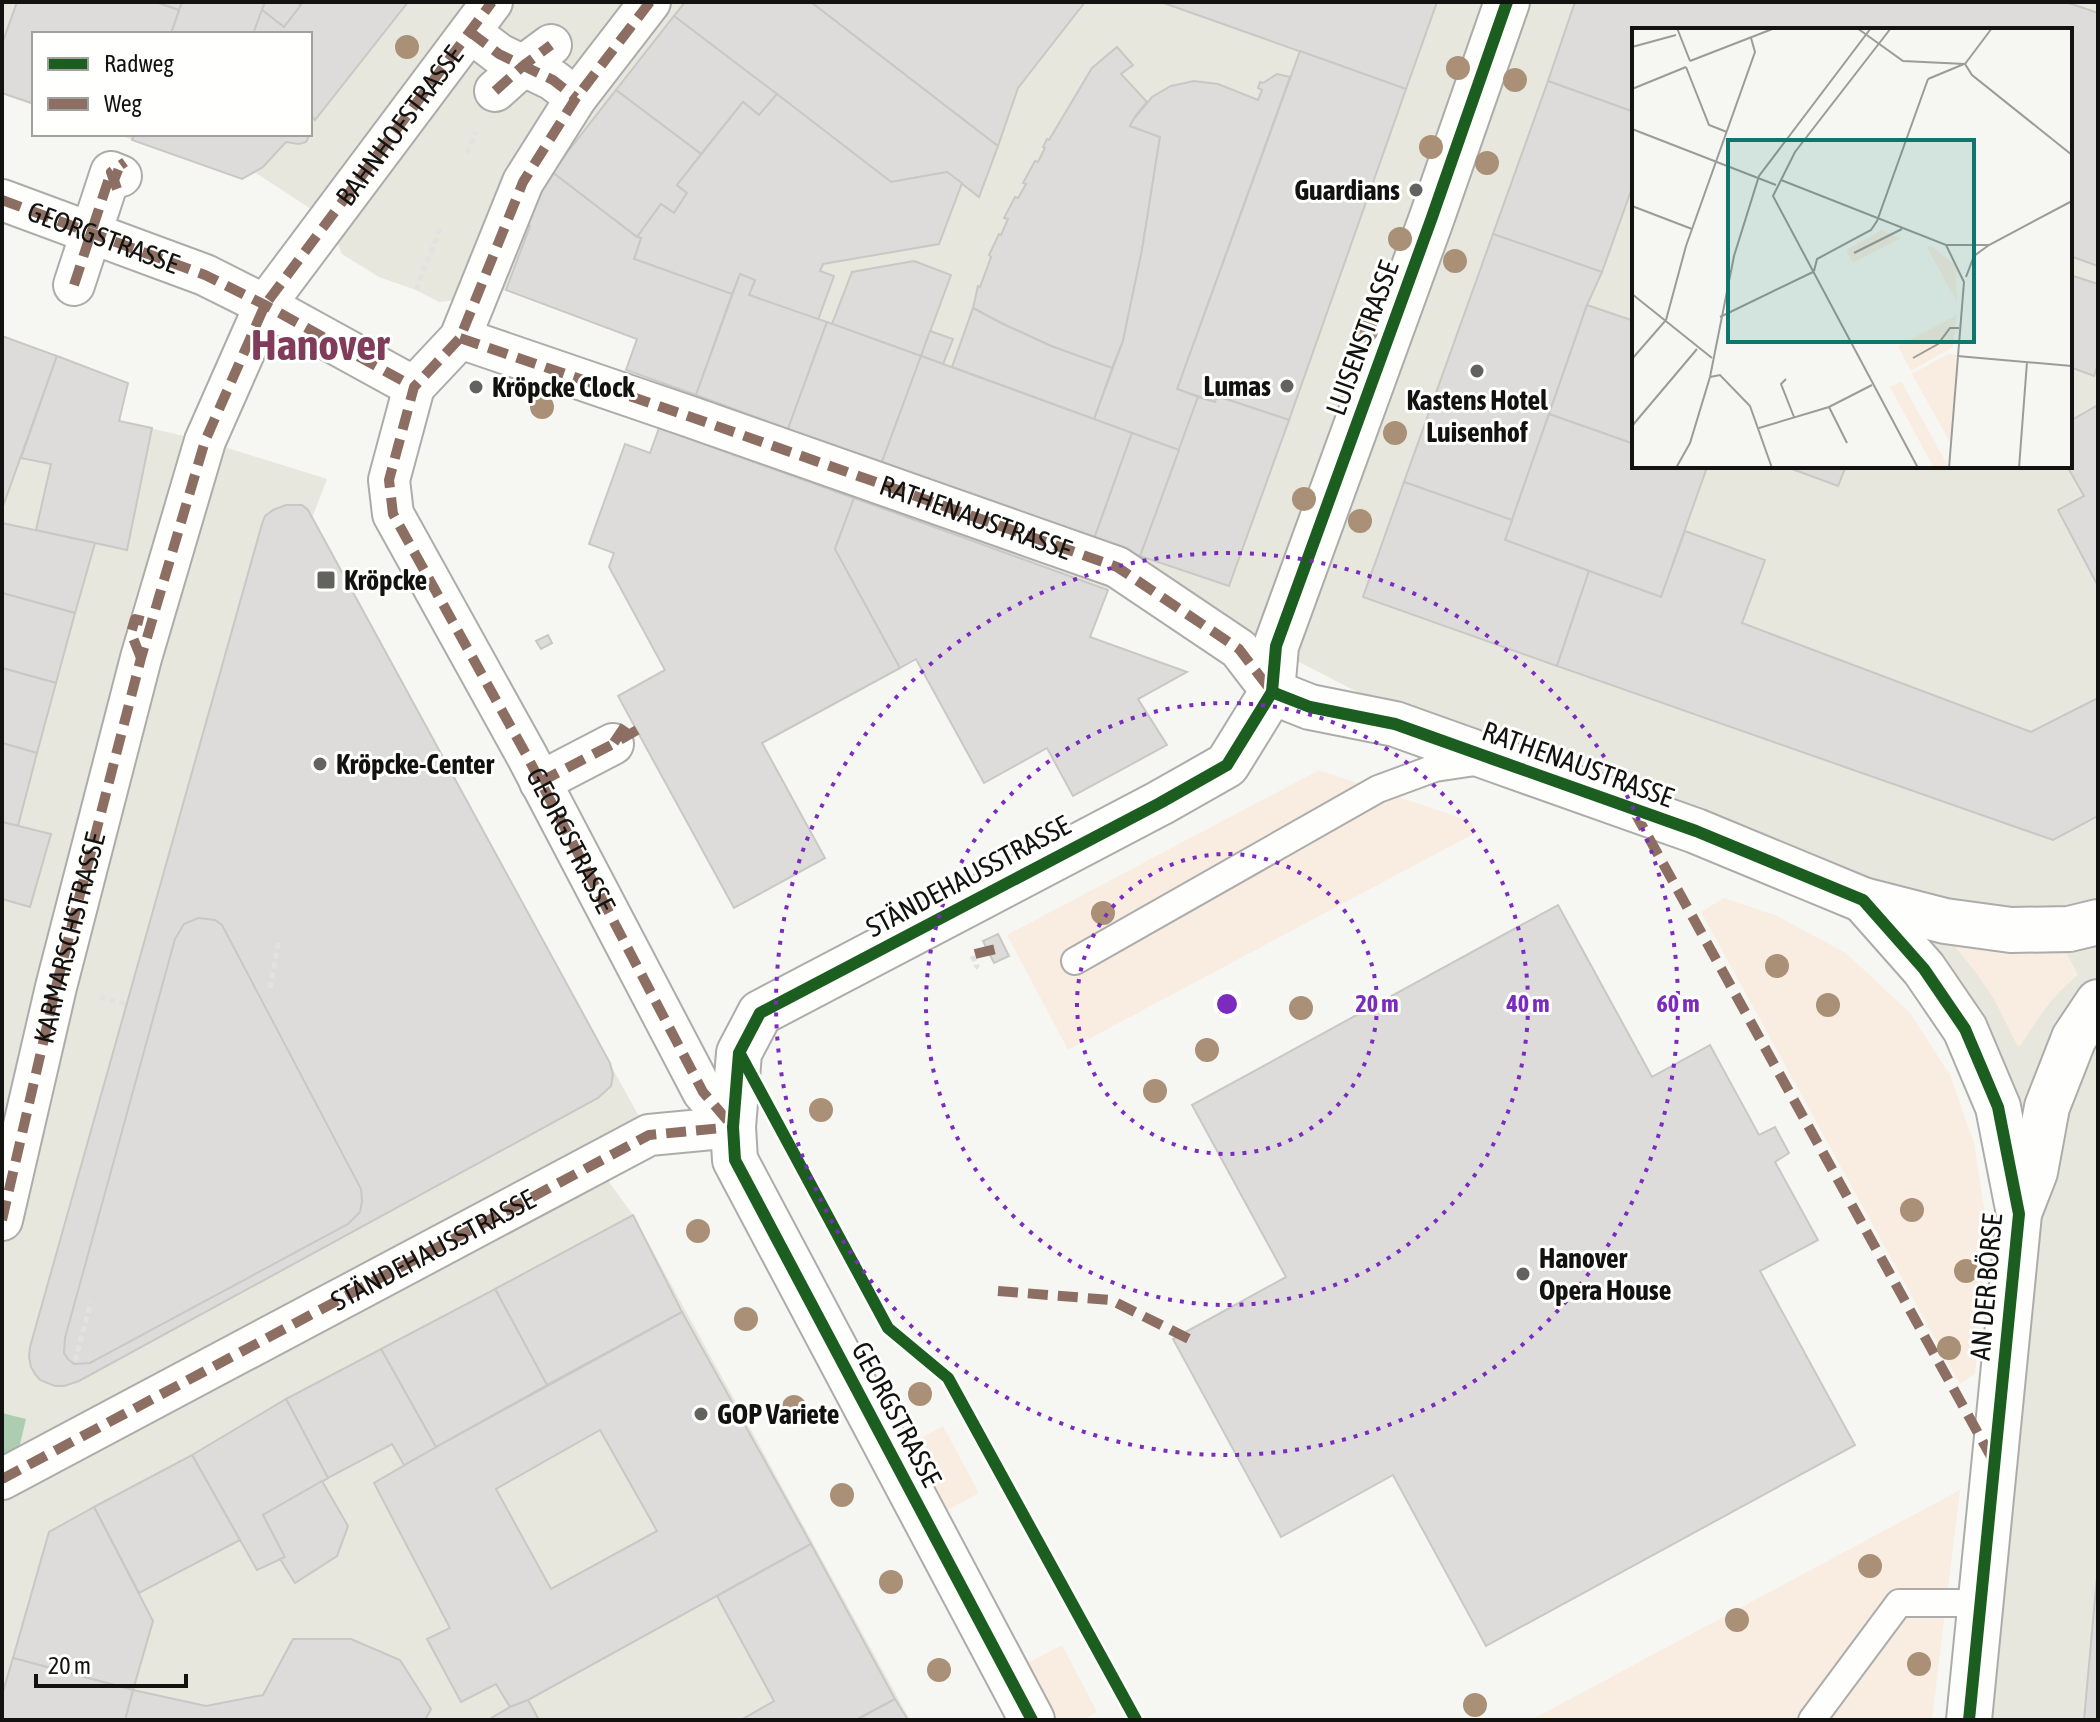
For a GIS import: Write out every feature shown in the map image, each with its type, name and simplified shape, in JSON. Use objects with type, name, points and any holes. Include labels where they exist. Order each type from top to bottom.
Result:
[{"type":"street","points":[[265,305],[414,387],[460,338],[523,182],[576,98],[650,2]]},
{"type":"street","name":"LUISENSTRASSE","points":[[1272,692],[1276,646],[1507,2]]},
{"type":"street","name":"BAHNHOFSTRASSE","points":[[265,305],[481,17],[499,54],[538,55]]},
{"type":"street","name":"BAHNHOFSTRASSE","points":[[538,55],[553,80],[576,98]]},
{"type":"street","name":"BAHNHOFSTRASSE","points":[[495,91],[538,55]]},
{"type":"street","points":[[82,288],[91,233],[118,175]]},
{"type":"street","name":"GEORGSTRASSE","points":[[2,200],[205,275],[265,305]]},
{"type":"street","name":"KARMARSCHSTRASSE","points":[[2,1220],[56,987],[144,640],[205,441],[265,305]]},
{"type":"street","name":"RATHENAUSTRASSE","points":[[460,338],[1117,567],[1239,649],[1272,692],[1310,707],[1395,724],[1696,831],[1863,900],[1945,921],[2011,930],[2069,929],[2098,922]]},
{"type":"street","name":"GEORGSTRASSE","points":[[414,387],[389,480],[393,514],[540,782],[703,1092],[733,1127],[735,1160],[1032,1720]]},
{"type":"street","name":"STÄNDEHAUSSTRASSE","points":[[2,1479],[649,1135],[733,1127],[739,1053],[760,1013],[1227,765],[1272,692]]},
{"type":"street","points":[[540,782],[616,735]]},
{"type":"street","name":"AN DER BÖRSE","points":[[1863,900],[1924,969],[1965,1029],[1998,1107],[2019,1214],[1969,1720]]},
{"type":"street","points":[[2019,1214],[2035,1172],[2047,1107],[2074,1038],[2098,1002]]},
{"type":"lane","points":[[1075,961],[1378,789],[1435,768],[1493,759]]},
{"type":"lane","points":[[1812,1720],[1899,1603],[1979,1603]]},
{"type":"path","points":[[416,290],[440,229]]},
{"type":"path","points":[[270,988],[279,940]]},
{"type":"path","points":[[75,1361],[91,1302]]},
{"type":"shaded area","points":[[2,2],[2098,2],[2098,1720],[1969,1720],[2019,1214],[1998,1107],[1863,900],[1503,767],[1117,568],[1108,590],[681,435],[695,395],[626,370],[637,339],[506,290],[476,298],[439,302],[379,277],[342,254],[328,220],[256,173],[242,179],[122,136],[312,136],[312,32],[32,32],[32,103],[2,93]]},
{"type":"shaded area","points":[[2,336],[128,383],[120,421],[205,441],[327,479],[312,518],[649,1135],[596,1164],[633,1215],[910,1720],[2,1720]]},
{"type":"shaded area","points":[[1319,770],[1470,821],[1477,832],[1068,1050],[1007,935]]},
{"type":"shaded area","points":[[1724,898],[1775,915],[1846,953],[1910,1013],[1950,1075],[1974,1143],[1988,1233],[1975,1374],[1960,1384],[1701,912]]},
{"type":"shaded area","points":[[1953,941],[2067,954],[2078,975],[2053,999],[2020,1046],[1994,999]]},
{"type":"shaded area","points":[[2,1413],[26,1419],[16,1461],[2,1458]]},
{"type":"shaded area","points":[[943,1426],[979,1493],[942,1513],[906,1446]]},
{"type":"shaded area","points":[[1960,1490],[1932,1720],[1531,1720]]},
{"type":"shaded area","points":[[1062,1645],[1097,1712],[1083,1720],[1053,1720],[1024,1665]]},
{"type":"building","points":[[17,2],[156,2],[179,10],[172,32],[32,32],[32,103],[2,93],[2,44]]},
{"type":"building","points":[[156,2],[182,2],[179,10]]},
{"type":"building","points":[[182,2],[265,2],[254,32],[172,32]]},
{"type":"building","points":[[265,2],[297,2],[301,5],[284,27],[262,10]]},
{"type":"building","points":[[297,2],[408,2],[315,120],[312,117],[312,32],[254,32],[262,10],[284,27],[301,5]]},
{"type":"building","points":[[685,2],[811,2],[998,146],[979,197],[947,172],[891,182],[674,16]]},
{"type":"building","points":[[811,2],[1085,2],[1018,88],[998,146]]},
{"type":"building","points":[[1161,2],[1437,2],[1406,89]]},
{"type":"building","points":[[1575,2],[2066,2],[2098,13],[2098,266],[2072,257],[2072,28],[1632,28],[1632,111],[1548,81]]},
{"type":"building","points":[[674,16],[777,94],[759,115],[743,102],[701,154],[616,90]]},
{"type":"building","points":[[1117,47],[1133,65],[1121,74],[1147,102],[1130,126],[1160,137],[1142,250],[1123,341],[1112,368],[1051,346],[973,308],[978,286],[991,257],[989,255],[1008,219],[1004,218],[1026,184],[1023,183],[1035,161],[1038,162],[1047,139],[1092,68]]},
{"type":"building","points":[[1300,51],[1406,89],[1289,420],[1217,396],[1215,402],[1177,389]]},
{"type":"building","points":[[1277,74],[1290,77],[1177,389],[1198,397],[1179,450],[1094,419],[1123,341],[1142,250],[1160,137],[1130,126],[1133,120],[1152,97],[1171,86],[1194,81],[1218,84],[1258,100],[1262,90],[1258,88],[1260,82]]},
{"type":"building","points":[[1548,81],[1632,111],[1632,188],[1602,272],[1493,234]]},
{"type":"building","points":[[616,90],[701,154],[677,185],[687,193],[674,213],[661,204],[637,237],[552,172]]},
{"type":"building","points":[[777,94],[891,182],[947,172],[962,183],[939,244],[823,264],[820,271],[834,276],[818,320],[749,295],[755,280],[740,274],[732,294],[634,259],[641,238],[637,237],[661,204],[674,213],[687,193],[677,185],[743,102],[759,115]]},
{"type":"building","points":[[133,136],[309,136],[306,142],[299,144],[286,142],[263,167],[242,179],[132,140]]},
{"type":"building","points":[[552,172],[641,238],[634,259],[732,294],[696,395],[626,370],[637,339],[506,290],[530,226],[525,224]]},
{"type":"building","points":[[1493,234],[1602,272],[1587,305],[1512,520],[1404,482]]},
{"type":"building","points":[[914,261],[951,275],[921,356],[832,324],[852,272]]},
{"type":"building","points":[[740,274],[755,280],[749,295],[827,322],[788,429],[696,395]]},
{"type":"building","points":[[2072,276],[2098,284],[2098,364],[2094,376],[2072,368]]},
{"type":"building","points":[[1587,305],[1632,320],[1632,443],[1549,414]]},
{"type":"building","points":[[973,308],[1051,346],[1112,368],[1094,419],[952,367]]},
{"type":"building","points":[[827,322],[921,356],[882,462],[788,429]]},
{"type":"building","points":[[930,331],[953,339],[943,364],[921,356]]},
{"type":"building","points":[[2,336],[57,356],[2,509]]},
{"type":"building","points":[[57,356],[128,383],[119,421],[152,428],[127,550],[36,530],[51,464],[21,458]]},
{"type":"building","points":[[921,356],[1132,433],[1094,539],[882,462]]},
{"type":"building","points":[[1217,396],[1289,420],[1229,586],[1140,556],[1198,397],[1215,402]]},
{"type":"building","points":[[2098,405],[2098,586],[2058,510],[2084,496],[2068,468],[2072,468],[2072,420]]},
{"type":"building","points":[[1549,414],[1632,443],[1632,468],[1706,470],[1661,597],[1505,540]]},
{"type":"building","points":[[659,428],[854,498],[835,549],[900,668],[762,743],[825,858],[734,908],[618,696],[665,670],[609,567],[614,553],[589,544],[625,444],[650,453]]},
{"type":"building","points":[[1132,433],[1179,450],[1140,556],[1094,539]]},
{"type":"building","points":[[1789,468],[1845,468],[1838,486]]},
{"type":"building","points":[[1404,482],[1512,520],[1505,540],[1589,571],[1557,666],[1363,597]]},
{"type":"building","points":[[854,498],[1108,590],[1090,637],[1187,672],[1138,699],[1167,745],[1073,796],[1047,748],[984,783],[916,659],[900,668],[835,549]]},
{"type":"building","name":"Kröpcke-Center","points":[[286,505],[302,505],[308,510],[610,1063],[613,1075],[611,1086],[598,1098],[79,1381],[55,1386],[40,1380],[35,1374],[29,1357],[30,1347],[262,524],[265,516]]},
{"type":"building","points":[[2,523],[95,543],[75,613],[2,593]]},
{"type":"building","points":[[1685,531],[1765,560],[1742,623],[2031,732],[2098,698],[2098,816],[2053,840],[1557,666],[1589,571],[1661,597]]},
{"type":"building","points":[[2,593],[75,613],[56,683],[2,668]]},
{"type":"building","points":[[548,635],[552,643],[541,649],[536,641]]},
{"type":"building","points":[[2,668],[56,683],[37,753],[2,743]]},
{"type":"building","points":[[2,743],[37,753],[18,826],[2,822]]},
{"type":"building","points":[[2,822],[51,834],[30,907],[2,899]]},
{"type":"building","name":"Hanover Opera House","points":[[1558,905],[1652,1077],[1710,1045],[1759,1135],[1775,1127],[1789,1153],[1775,1162],[1818,1240],[1760,1271],[1855,1445],[1486,1646],[1393,1475],[1281,1537],[1173,1339],[1286,1277],[1192,1105]]},
{"type":"building","points":[[198,918],[215,920],[222,925],[361,1189],[360,1212],[348,1224],[90,1363],[74,1364],[64,1353],[65,1338],[175,939],[184,924]]},
{"type":"building","points":[[998,934],[1009,956],[994,963],[983,941]]},
{"type":"building","points":[[633,1215],[682,1312],[547,1385],[495,1289]]},
{"type":"building","points":[[495,1289],[547,1385],[436,1447],[381,1349]]},
{"type":"building","points":[[682,1312],[811,1544],[528,1700],[510,1707],[496,1684],[461,1702],[427,1639],[450,1628],[374,1483]],"holes":[[[600,1430],[657,1531],[551,1589],[496,1489]]]},
{"type":"building","points":[[381,1349],[436,1447],[404,1465],[392,1444],[328,1478],[286,1399]]},
{"type":"building","points":[[286,1399],[328,1478],[263,1515],[285,1557],[257,1570],[192,1455]]},
{"type":"building","points":[[192,1455],[240,1540],[139,1593],[94,1507]]},
{"type":"building","points":[[322,1481],[348,1526],[337,1556],[295,1583],[280,1559],[285,1557],[263,1515]]},
{"type":"building","points":[[94,1507],[153,1621],[133,1690],[13,1658],[49,1532]]},
{"type":"building","points":[[811,1544],[895,1699],[856,1720],[741,1720],[774,1701],[717,1596]]},
{"type":"building","points":[[2098,1566],[2098,1720],[2084,1720]]},
{"type":"building","points":[[293,1639],[351,1639],[400,1660],[431,1709],[425,1720],[125,1720],[133,1690],[206,1706],[263,1695]]},
{"type":"building","points":[[13,1658],[133,1690],[125,1720],[2,1720],[2,1695]]},
{"type":"building","points":[[895,1699],[908,1720],[856,1720]]},
{"type":"building","points":[[528,1700],[539,1720],[488,1720],[510,1707]]},
{"type":"marked path","points":[[2,1220],[56,987],[141,658],[205,441],[265,305],[492,2]]},
{"type":"marked path","points":[[650,2],[576,98],[523,182],[460,338],[414,387],[389,480],[393,514],[527,756],[703,1092],[733,1127]]},
{"type":"marked path","points":[[470,32],[499,54],[553,80],[576,98]]},
{"type":"marked path","points":[[495,91],[551,45]]},
{"type":"marked path","points":[[117,189],[111,172],[125,162]]},
{"type":"marked path","points":[[74,285],[111,172],[121,176]]},
{"type":"marked path","points":[[2,200],[205,275],[414,387]]},
{"type":"marked path","points":[[460,338],[1117,567],[1239,649],[1272,692]]},
{"type":"marked path","points":[[141,658],[131,633],[135,619],[147,622]]},
{"type":"marked path","points":[[625,726],[613,744],[637,730]]},
{"type":"marked path","points":[[540,782],[613,744]]},
{"type":"marked path","points":[[1634,811],[1994,1462]]},
{"type":"marked path","points":[[975,954],[996,949]]},
{"type":"marked path","points":[[2,1479],[649,1135],[733,1127]]},
{"type":"marked path","points":[[998,1291],[1111,1300],[1195,1342]]},
{"type":"cycle path","points":[[1032,1720],[735,1160],[733,1127],[739,1053],[760,1013],[1227,765],[1272,692],[1276,646],[1507,2]]},
{"type":"cycle path","points":[[1272,692],[1310,707],[1395,724],[1696,831],[1863,900],[1924,969],[1965,1029],[1998,1107],[2019,1214],[1969,1720]]},
{"type":"cycle path","points":[[740,1054],[888,1328],[948,1378],[1136,1720]]},
{"type":"place","name":"Guardians","points":[[1416,190]]},
{"type":"place","name":"Kastens Hotel Luisenhof","points":[[1477,371]]},
{"type":"place","name":"Lumas","points":[[1287,386]]},
{"type":"place","name":"Kröpcke Clock","points":[[476,387]]},
{"type":"place","name":"Kröpcke","points":[[326,580]]},
{"type":"place","name":"Kröpcke-Center","points":[[320,764]]},
{"type":"place","name":"Hanover Opera House","points":[[1523,1274]]},
{"type":"place","name":"GOP Variete","points":[[701,1414]]},
{"type":"district","name":"Hanover","points":[[320,344]]}]
